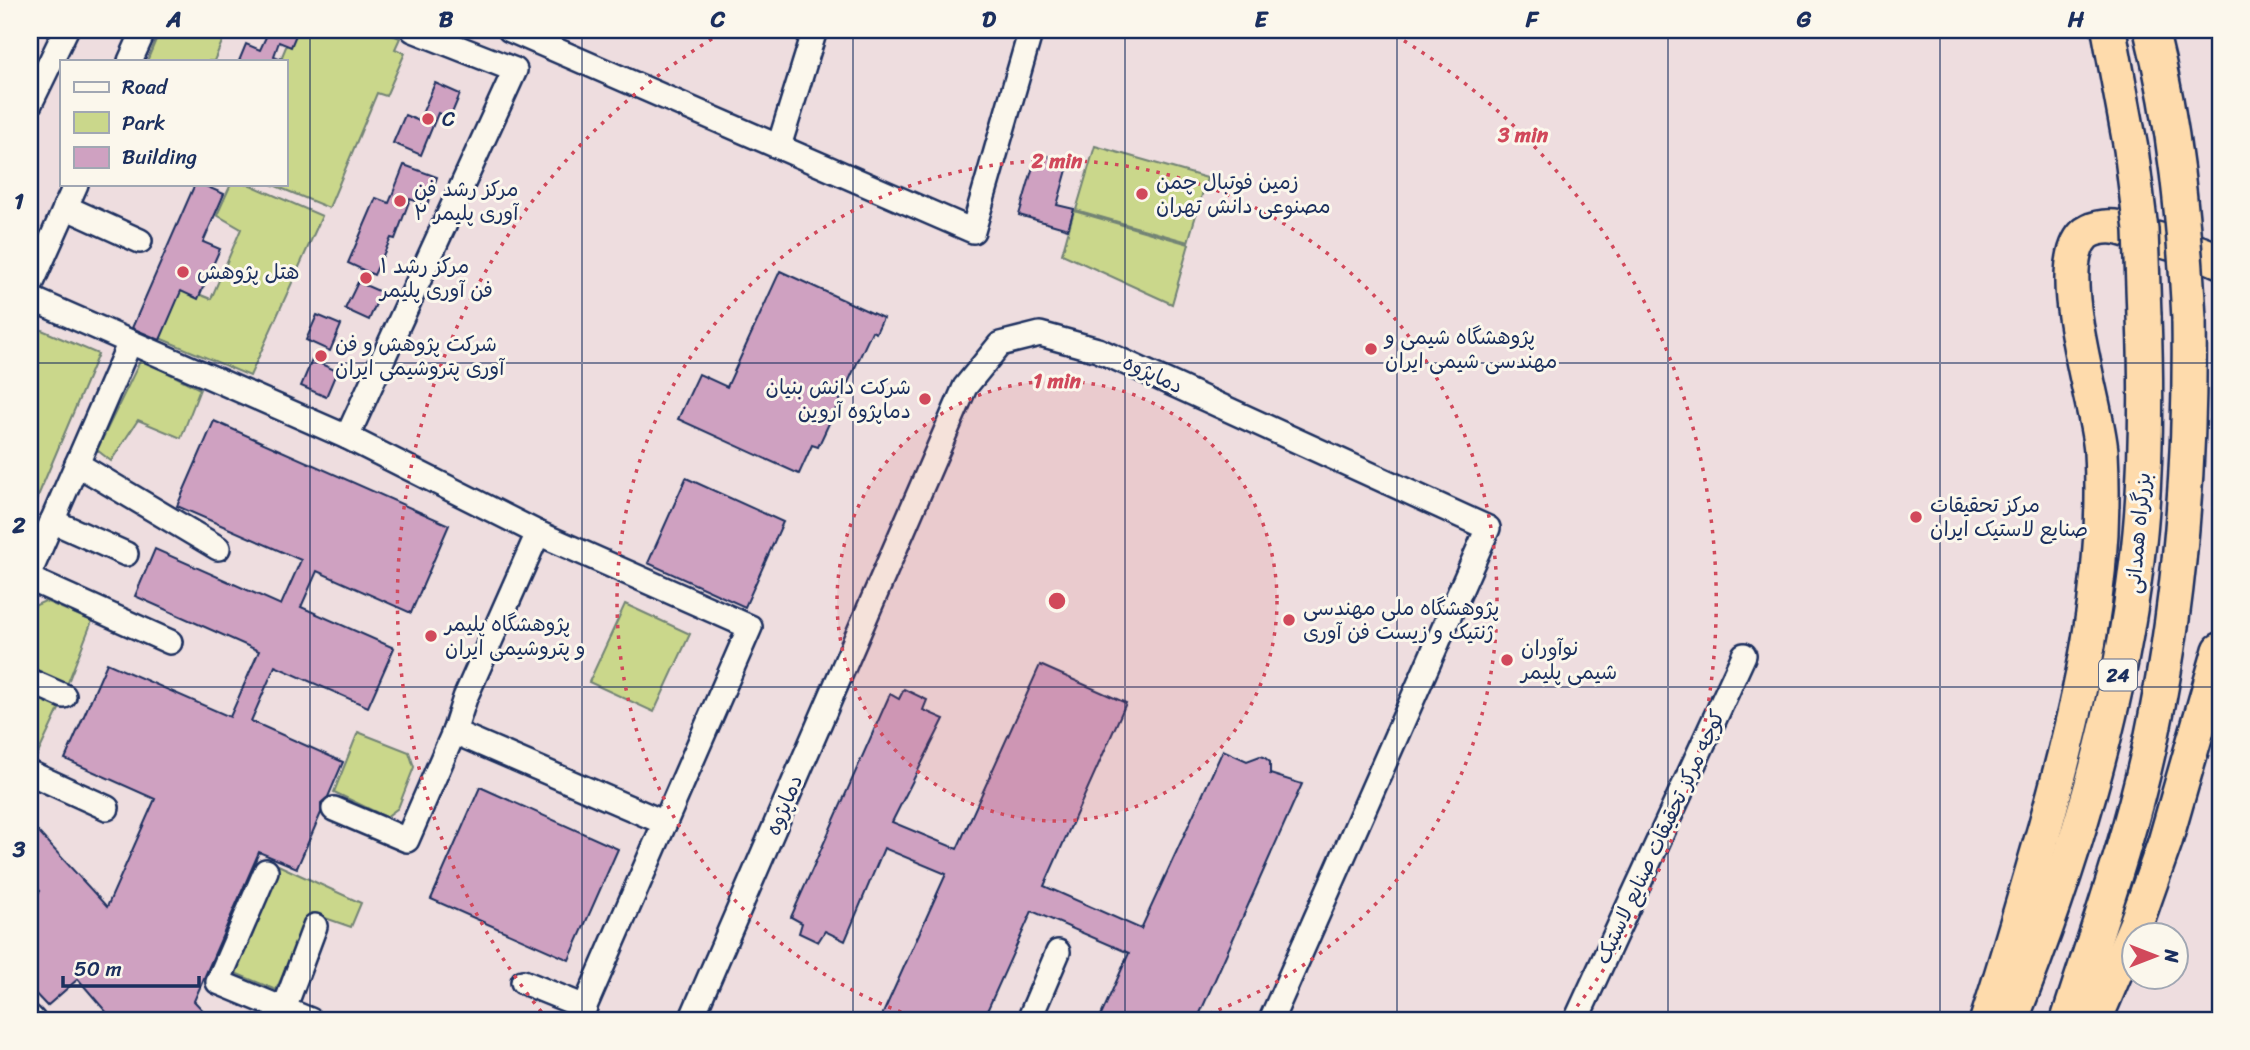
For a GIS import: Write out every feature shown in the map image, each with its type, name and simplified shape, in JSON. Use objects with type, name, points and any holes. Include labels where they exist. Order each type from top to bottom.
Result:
[{"type":"highway","name":"بزرگراه همدانی","points":[[2011,1020],[2055,904],[2084,816],[2119,673],[2138,547],[2146,446],[2141,230],[2131,149],[2109,30]]},
{"type":"highway","name":"بزرگراه همدانی","points":[[2068,1020],[2135,803],[2152,737],[2166,664],[2178,576],[2189,444],[2189,318],[2179,174],[2161,70],[2151,30]]},
{"type":"highway","points":[[1987,1020],[2074,724],[2089,648],[2099,575],[2103,509],[2101,448],[2092,394],[2079,342],[2072,289],[2074,255],[2084,235],[2097,228],[2114,227],[2199,251],[2220,261]]},
{"type":"highway","points":[[2092,1020],[2100,1008],[2136,924],[2165,842],[2220,650]]},
{"type":"street","points":[[30,104],[66,30]]},
{"type":"street","points":[[130,60],[144,30]]},
{"type":"street","points":[[347,437],[515,70],[413,30]]},
{"type":"street","points":[[510,30],[973,231],[1031,30]]},
{"type":"street","points":[[779,146],[815,30]]},
{"type":"street","points":[[30,287],[75,186]]},
{"type":"street","points":[[65,207],[140,241]]},
{"type":"street","points":[[30,298],[347,437],[538,533],[750,627],[582,1014],[523,982]]},
{"type":"street","name":"دماپژوه","points":[[691,1020],[965,387],[1000,344],[1040,334],[1098,350],[1488,528],[1271,1020]]},
{"type":"street","points":[[30,572],[130,342]]},
{"type":"street","points":[[77,464],[218,548]]},
{"type":"street","points":[[52,521],[126,554]]},
{"type":"street","points":[[334,809],[407,840],[454,732],[465,698],[538,533]]},
{"type":"street","points":[[30,579],[170,642]]},
{"type":"street","name":"کوچه مرکز تحقیقات صنایع لاستیک","points":[[1576,1020],[1744,654]]},
{"type":"street","points":[[30,681],[64,695]]},
{"type":"street","points":[[454,732],[665,823]]},
{"type":"street","points":[[30,773],[107,808]]},
{"type":"street","points":[[266,871],[218,982],[310,1020]]},
{"type":"street","points":[[284,1009],[315,926]]},
{"type":"street","points":[[1029,1020],[1058,953]]},
{"type":"green space","points":[[160,30],[227,30],[214,60],[147,60]]},
{"type":"green space","points":[[293,30],[380,30],[400,38],[395,49],[405,53],[386,96],[377,93],[329,208],[276,186],[287,186],[287,60],[280,60]]},
{"type":"green space","name":"زمین فوتبال چمن مصنوعی دانش تهران","points":[[1095,146],[1207,178],[1188,242],[1076,210]]},
{"type":"green space","points":[[230,186],[253,186],[322,216],[250,376],[157,337],[178,286],[211,299],[241,229],[217,215]]},
{"type":"green space","points":[[1074,211],[1189,244],[1172,304],[1062,254]]},
{"type":"green space","points":[[30,325],[98,354],[30,515]]},
{"type":"green space","points":[[141,359],[200,389],[181,438],[138,420],[111,461],[97,450]]},
{"type":"green space","points":[[45,601],[92,621],[67,685],[30,667],[30,615],[34,606]]},
{"type":"green space","points":[[625,604],[690,634],[654,712],[589,682]]},
{"type":"green space","points":[[30,696],[60,707],[35,760],[30,758]]},
{"type":"green space","points":[[358,732],[409,752],[414,767],[398,808],[386,817],[334,792]]},
{"type":"green space","points":[[278,865],[361,903],[351,927],[311,913],[276,990],[235,973]]},
{"type":"building","points":[[250,30],[298,30],[291,47],[279,42],[274,56],[284,60],[239,60],[246,44],[260,50],[266,37]]},
{"type":"building","name":"C","points":[[435,83],[460,94],[450,118],[438,113],[421,155],[393,143],[405,115],[419,121]]},
{"type":"building","points":[[1037,153],[1069,163],[1057,205],[1074,209],[1068,229],[1019,215]]},
{"type":"building","name":"مرکز رشد فن آوری پلیمر ۲","points":[[404,165],[437,177],[427,205],[410,199],[395,239],[391,238],[374,275],[348,263],[376,198],[389,203]]},
{"type":"building","name":"هتل پژوهش","points":[[194,186],[206,186],[224,194],[203,242],[220,249],[198,299],[181,291],[160,340],[132,328]]},
{"type":"building","points":[[780,271],[883,318],[876,333],[872,331],[818,447],[812,445],[799,474],[678,419],[699,374],[727,387]]},
{"type":"building","points":[[358,282],[381,292],[369,320],[345,309]]},
{"type":"building","points":[[317,315],[341,325],[330,351],[306,340]]},
{"type":"building","points":[[312,360],[337,371],[326,397],[301,386]]},
{"type":"building","points":[[214,421],[449,525],[411,613],[317,571],[301,607],[394,648],[368,707],[275,666],[251,721],[343,762],[328,797],[321,803],[321,813],[297,868],[259,852],[194,1001],[212,1020],[113,1020],[78,979],[47,1006],[30,988],[30,923],[37,917],[30,909],[30,901],[40,891],[30,881],[30,823],[107,907],[155,799],[65,759],[107,663],[230,717],[259,651],[135,596],[155,549],[281,605],[301,560],[177,506]]},
{"type":"building","points":[[686,478],[783,522],[745,607],[648,563]]},
{"type":"building","points":[[1040,665],[1126,703],[1044,886],[1141,929],[1223,750],[1247,761],[1264,757],[1270,762],[1270,774],[1302,784],[1197,1020],[1099,1020],[1129,953],[1032,911],[983,1020],[880,1020],[946,874],[884,848],[845,941],[825,931],[818,942],[799,933],[802,923],[791,917],[890,694],[899,699],[904,689],[927,700],[923,710],[944,719],[892,822],[957,849]]},
{"type":"building","points":[[480,787],[618,849],[569,960],[431,899]]},
{"type":"place","name":"C","points":[[428,119]]},
{"type":"place","name":"زمین فوتبال چمن مصنوعی دانش تهران","points":[[1142,194]]},
{"type":"place","name":"مرکز رشد فن آوری پلیمر ۲","points":[[400,201]]},
{"type":"place","name":"هتل پژوهش","points":[[183,272]]},
{"type":"place","name":"۱ مرکز رشد فن آوری پلیمر","points":[[366,278]]},
{"type":"place","name":"پژوهشگاه شیمی و مهندسی شیمی ایران","points":[[1371,349]]},
{"type":"place","name":"شرکت پژوهش و فن آوری پتروشیمی ایران","points":[[321,356]]},
{"type":"place","name":"شرکت دانش بنیان دماپژوه آروین","points":[[925,399]]},
{"type":"place","name":"مرکز تحقیقات صنایع لاستیک ایران","points":[[1916,517]]},
{"type":"place","name":"پژوهشگاه ملی مهندسی ژنتیک و زیست فن آوری","points":[[1289,620]]},
{"type":"place","name":"پژوهشگاه پلیمر و پتروشیمی ایران","points":[[431,636]]},
{"type":"place","name":"نوآوران شیمی پلیمر","points":[[1507,660]]}]
